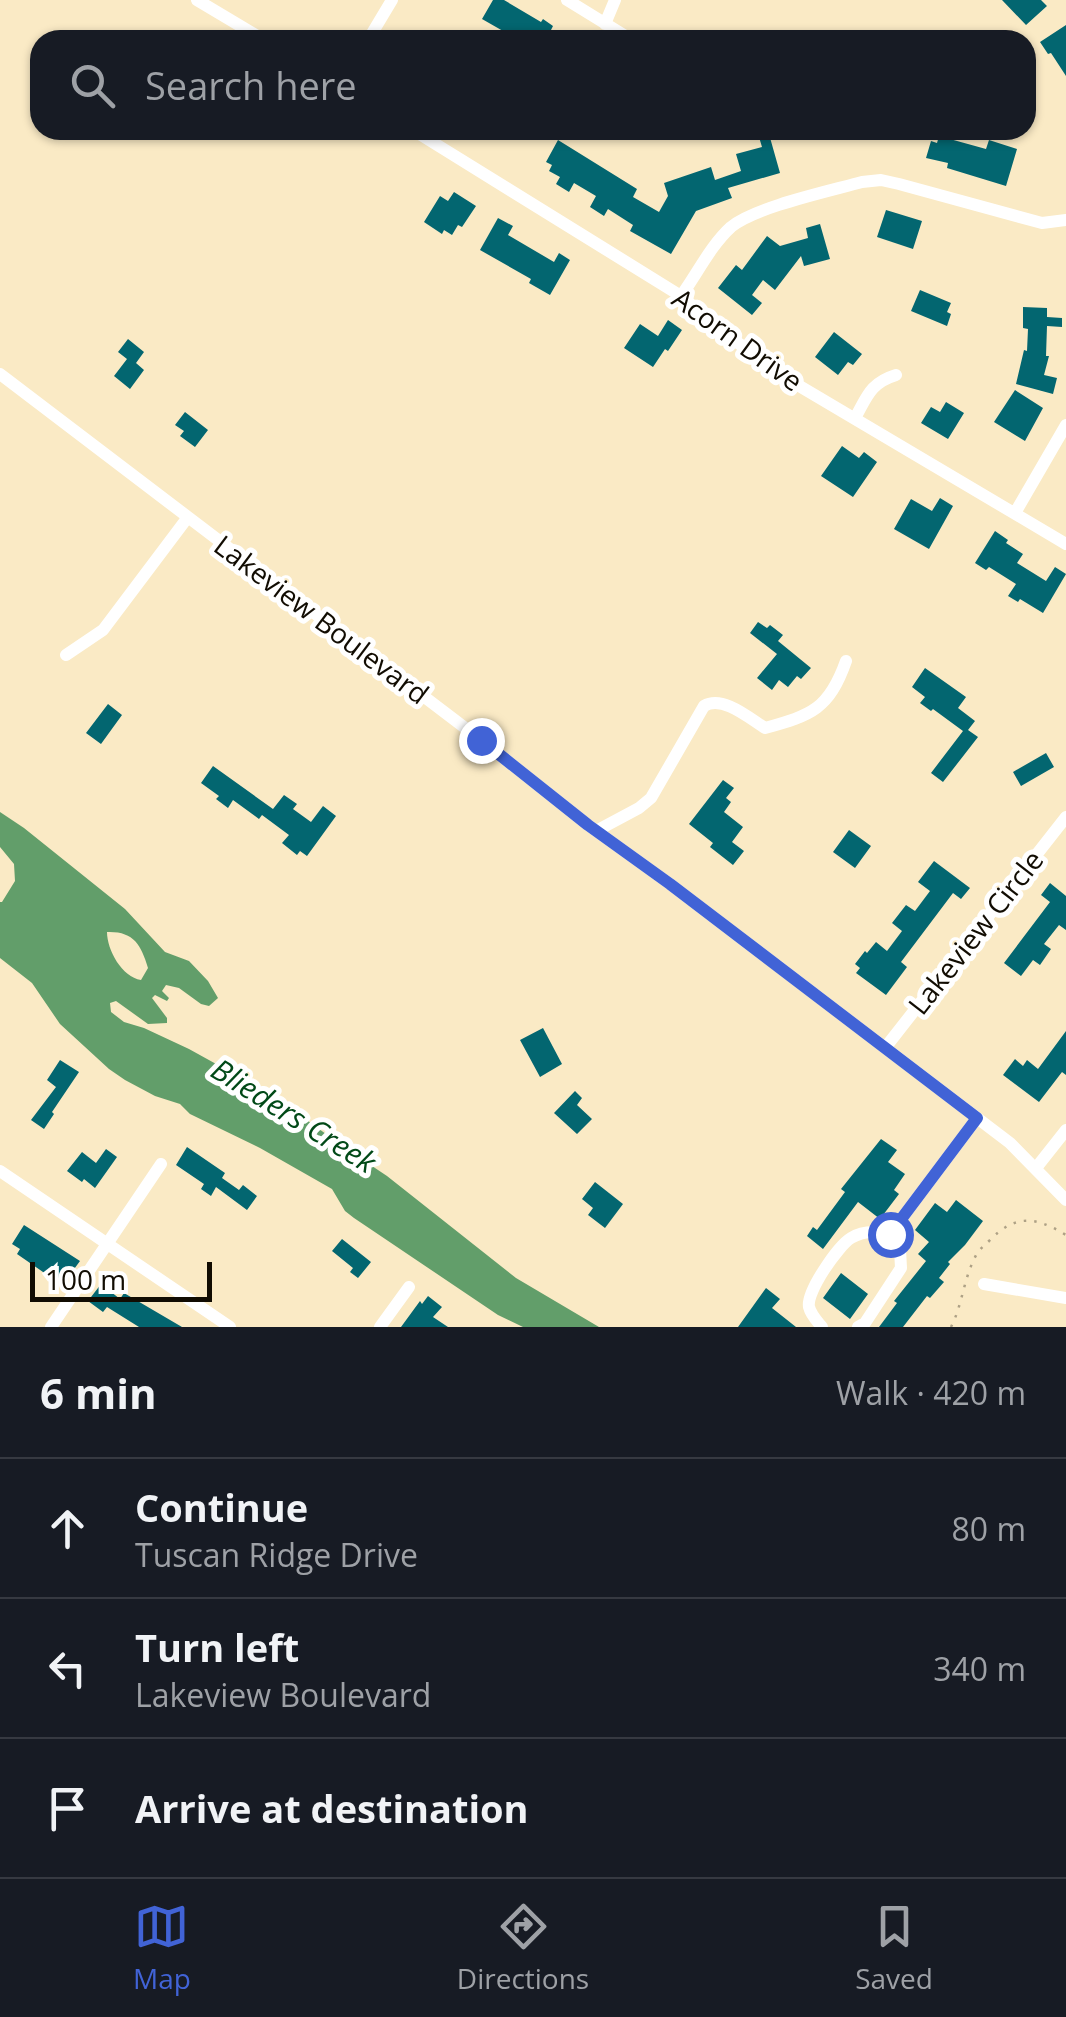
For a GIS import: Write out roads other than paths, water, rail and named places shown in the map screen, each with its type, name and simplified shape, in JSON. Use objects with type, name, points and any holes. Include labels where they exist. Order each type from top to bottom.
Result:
[{"type":"street","points":[[197,0],[247,30]]},
{"type":"street","points":[[374,30],[392,0]]},
{"type":"street","points":[[567,0],[615,30]]},
{"type":"street","points":[[605,24],[615,0]]},
{"type":"street","name":"Acorn Drive","points":[[428,140],[681,296],[796,384],[1066,544]]},
{"type":"street","points":[[681,296],[722,237],[750,215],[862,182],[881,180],[899,184],[1042,223],[1066,220]]},
{"type":"street","name":"Lakeview Boulevard","points":[[0,374],[1010,1143],[1066,1200]]},
{"type":"street","points":[[855,418],[874,385],[896,375]]},
{"type":"street","points":[[1015,513],[1066,426]]},
{"type":"street","points":[[66,654],[103,630],[188,516]]},
{"type":"street","points":[[596,830],[652,798],[709,702],[731,707],[766,728],[805,716],[822,705],[846,661]]},
{"type":"street","name":"Lakeview Circle","points":[[885,1048],[1066,816]]},
{"type":"street","points":[[890,1234],[977,1118]]},
{"type":"street","points":[[1036,1168],[1066,1130]]},
{"type":"street","points":[[51,1327],[162,1164]]},
{"type":"street","points":[[0,1171],[214,1322],[230,1327]]},
{"type":"street","points":[[822,1327],[808,1306],[810,1293],[842,1246],[852,1236],[878,1231],[890,1234],[900,1249],[901,1268],[865,1323],[858,1327]]},
{"type":"street","points":[[984,1284],[1066,1298]]},
{"type":"street","points":[[380,1327],[409,1286]]},
{"type":"water","name":"Blieders Creek","points":[[0,812],[125,909],[165,952],[189,961],[218,998],[209,1006],[201,1004],[179,988],[166,985],[162,991],[169,998],[167,1001],[155,995],[152,998],[167,1023],[148,1024],[116,1001],[110,1003],[111,1012],[124,1022],[189,1049],[300,1115],[387,1176],[516,1278],[599,1327],[523,1327],[498,1315],[354,1218],[332,1189],[109,1069],[60,1024],[32,983],[0,958],[0,902],[15,881],[14,864],[0,847]],"holes":[[[107,932],[135,941],[148,968],[141,980],[122,968]]]}]
